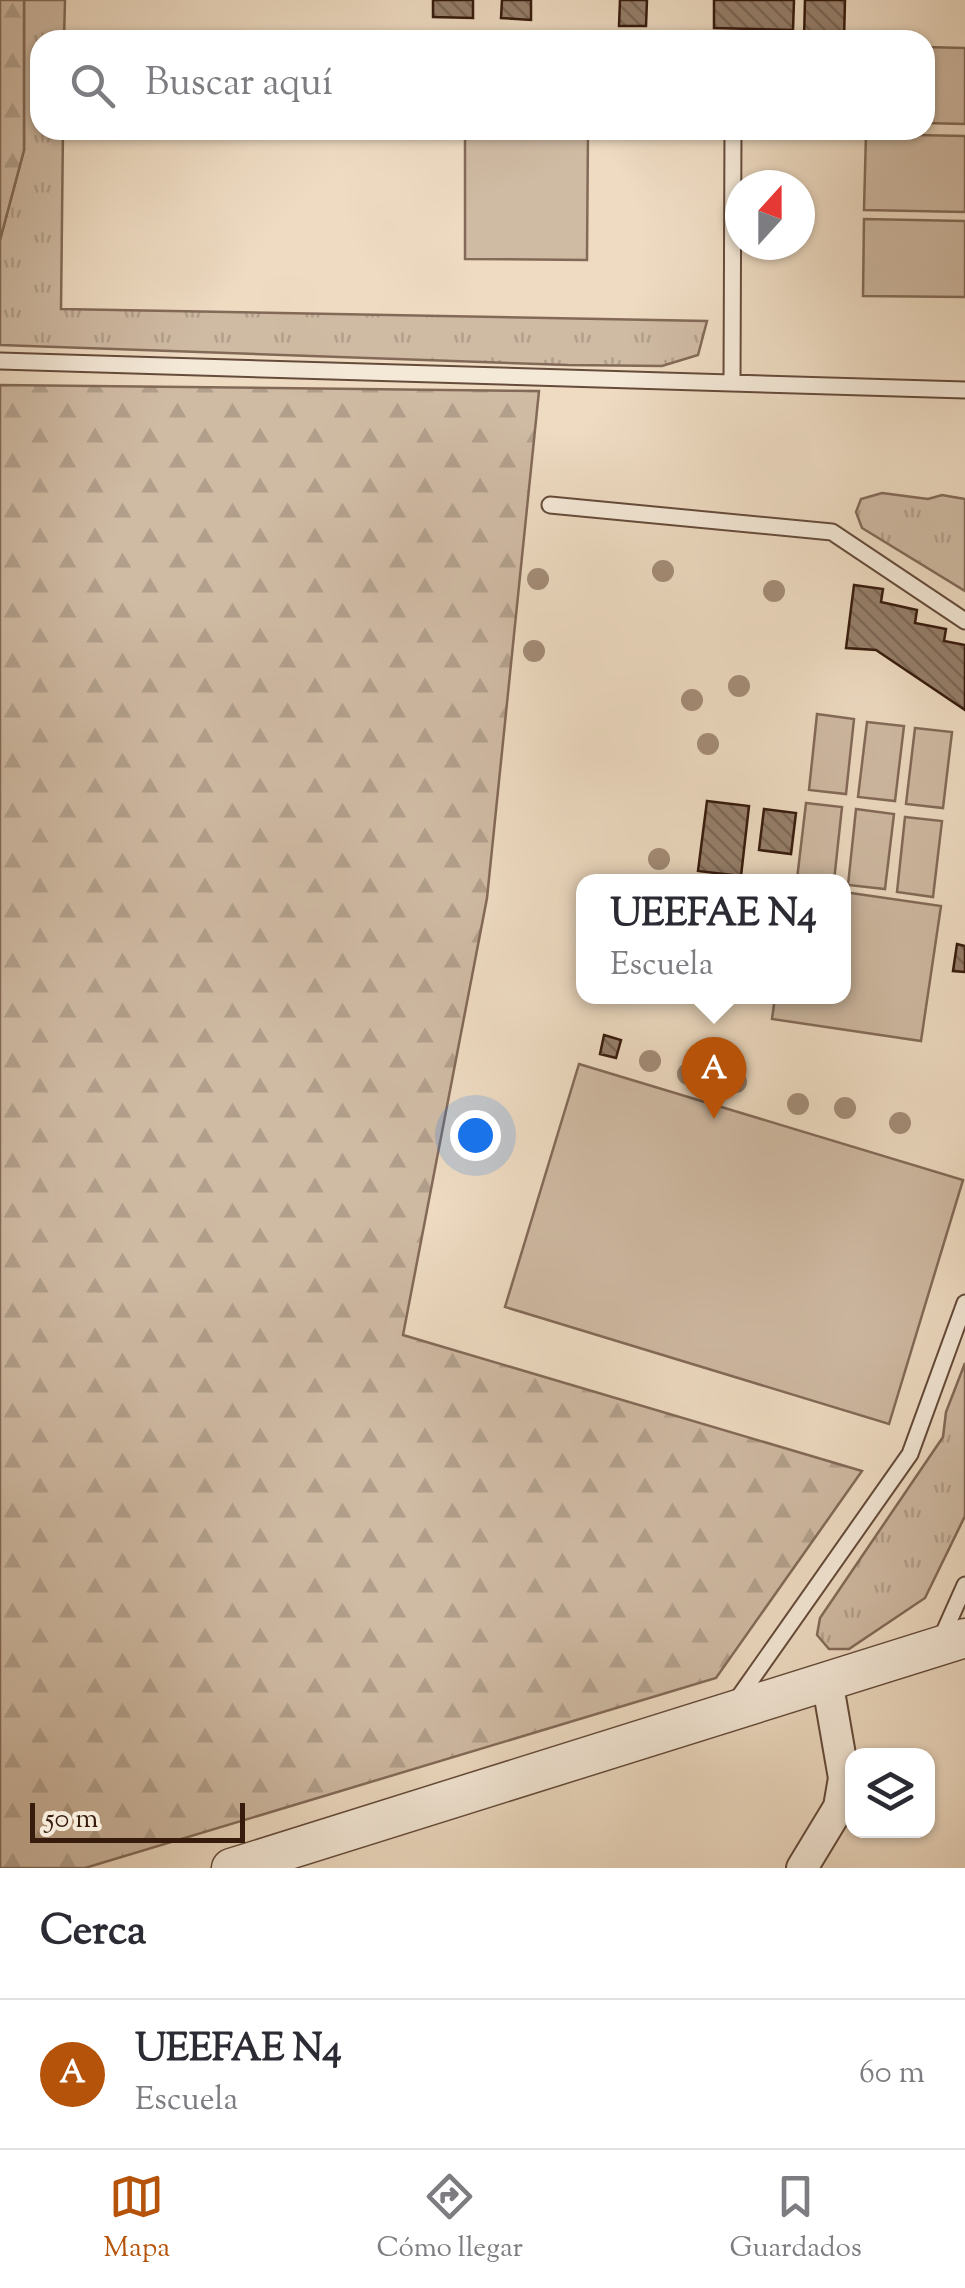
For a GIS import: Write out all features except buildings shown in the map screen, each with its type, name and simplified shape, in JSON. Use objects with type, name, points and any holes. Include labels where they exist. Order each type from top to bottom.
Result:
[{"type":"street","points":[[231,1868],[952,1642]]},
{"type":"street","points":[[802,1868],[839,1807],[844,1778],[827,1680]]},
{"type":"lane","points":[[732,382],[733,140]]},
{"type":"lane","points":[[0,361],[965,390]]},
{"type":"lane","points":[[550,505],[832,532],[965,620]]},
{"type":"lane","points":[[730,1709],[910,1454],[965,1303]]},
{"type":"lane","points":[[952,1642],[965,1586]]},
{"type":"green space","points":[[0,0],[24,0],[24,150],[0,240]]},
{"type":"green space","points":[[24,0],[65,0],[64,30],[30,30],[30,140],[63,140],[61,309],[707,321],[698,355],[662,366],[568,365],[0,345],[0,240],[24,150]]},
{"type":"green space","points":[[935,47],[965,48],[965,124],[935,123]]},
{"type":"green space","points":[[965,136],[965,212],[864,210],[866,140]]},
{"type":"green space","points":[[465,140],[588,140],[587,260],[465,259]]},
{"type":"green space","points":[[864,219],[965,221],[965,297],[863,296]]},
{"type":"green space","points":[[0,385],[539,391],[487,898],[403,1335],[862,1471],[716,1678],[85,1868],[0,1868]]},
{"type":"green space","points":[[882,493],[965,499],[965,591],[862,528],[856,512],[861,499]]},
{"type":"green space","points":[[817,714],[854,719],[846,794],[809,790]]},
{"type":"green space","points":[[867,722],[904,726],[895,801],[858,797]]},
{"type":"green space","points":[[915,728],[952,732],[943,808],[906,804]]},
{"type":"green space","points":[[806,803],[842,807],[835,874],[798,874]]},
{"type":"green space","points":[[856,809],[894,814],[885,889],[851,885]]},
{"type":"green space","points":[[905,817],[942,821],[933,897],[897,892]]},
{"type":"green space","points":[[851,893],[941,906],[921,1041],[772,1019],[774,1004],[851,1004]]},
{"type":"green space","points":[[579,1064],[963,1180],[889,1424],[505,1307]]},
{"type":"green space","points":[[965,1363],[965,1516],[925,1598],[849,1649],[829,1649],[817,1635],[820,1618],[943,1437],[946,1412]]},
{"type":"place","name":"UEEFAE N4","points":[[714,1119]]}]
